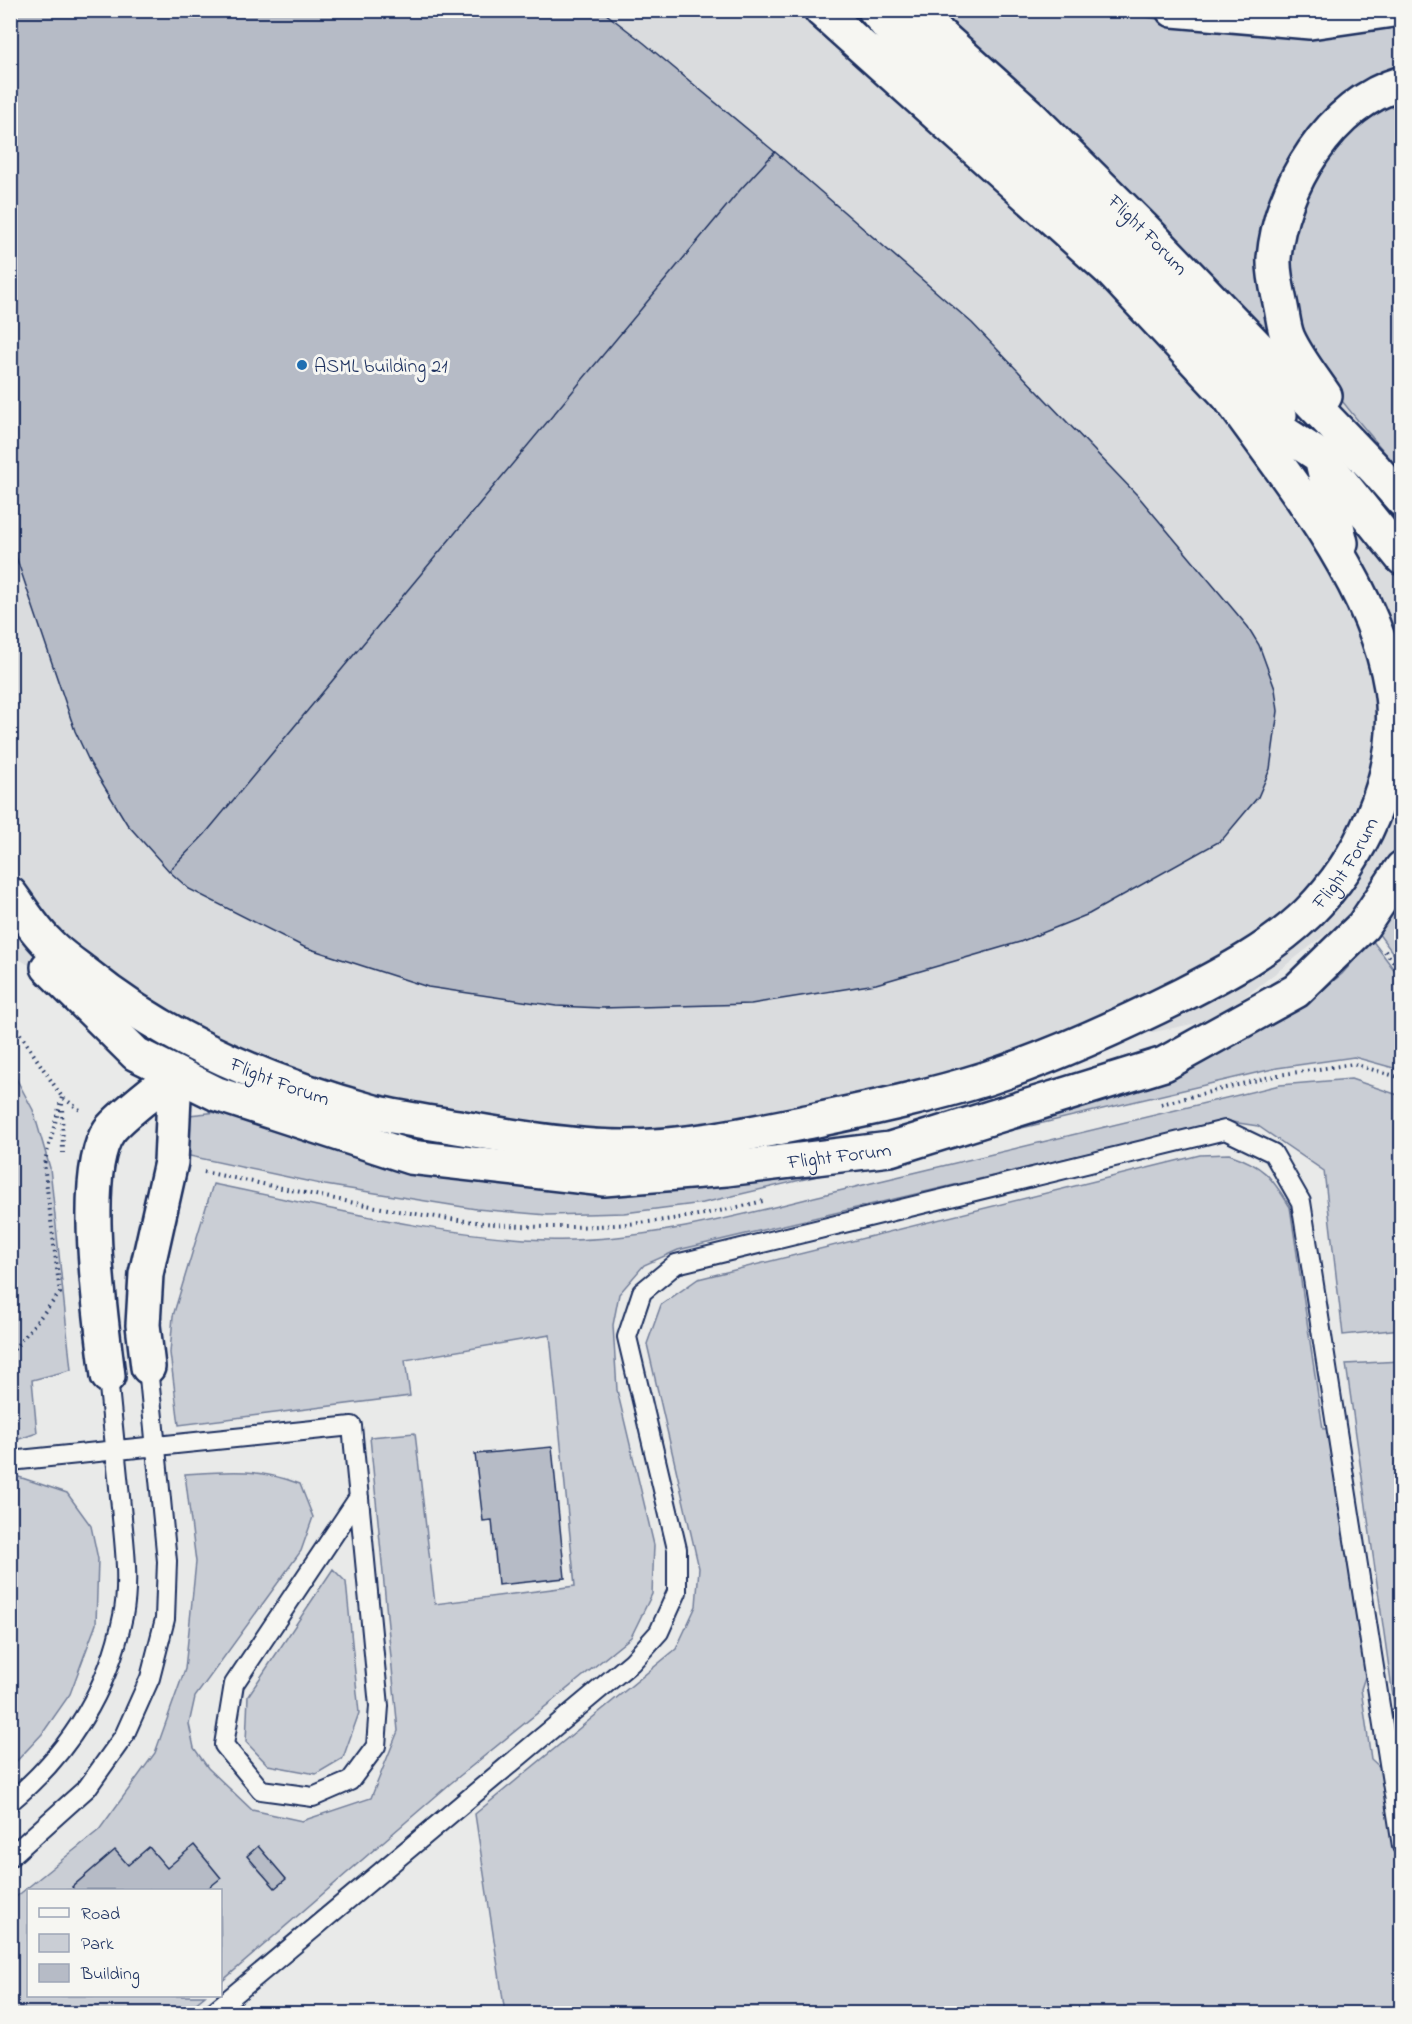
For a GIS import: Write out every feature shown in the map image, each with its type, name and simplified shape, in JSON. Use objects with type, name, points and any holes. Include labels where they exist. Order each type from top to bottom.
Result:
[{"type":"street","name":"Flight Forum","points":[[875,10],[900,41],[1040,166],[1320,457],[1401,558]]},
{"type":"street","name":"Flight Forum","points":[[912,10],[1037,122],[1145,230],[1375,469],[1401,500]]},
{"type":"street","points":[[1173,10],[1310,22],[1393,10]]},
{"type":"street","name":"Flight Forum","points":[[10,925],[47,943],[114,997],[191,1044],[283,1083],[378,1113],[511,1136],[622,1148],[723,1139],[851,1112],[979,1080],[1079,1042],[1134,1018],[1214,978],[1263,950],[1310,912],[1355,854],[1378,805],[1389,761],[1393,708],[1388,673],[1372,620],[1349,577],[1321,526],[1229,398],[1110,270],[822,11]]},
{"type":"street","name":"Flight Forum","points":[[1375,469],[1288,338],[1274,260],[1288,196],[1315,147],[1349,112],[1401,83]]},
{"type":"street","name":"Flight Forum","points":[[1229,398],[1320,457],[1349,577]]},
{"type":"street","name":"Flight Forum","points":[[10,930],[136,1054],[217,1094],[410,1157],[604,1179],[726,1169],[890,1149],[1164,1064],[1296,991],[1363,926],[1401,868]]},
{"type":"street","name":"Flight Forum","points":[[10,894],[47,943]]},
{"type":"street","name":"Flight Forum","points":[[1069,1094],[1134,1018]]},
{"type":"street","points":[[148,1366],[144,1324],[146,1274],[171,1162],[175,1074]]},
{"type":"street","points":[[108,1376],[93,1231],[96,1177],[101,1151],[109,1131],[175,1074]]},
{"type":"street","name":"Flight Forum","points":[[979,1080],[1069,1094]]},
{"type":"street","name":"Flight Forum","points":[[547,1140],[604,1179]]},
{"type":"street","name":"Flight Forum","points":[[604,1179],[656,1145]]},
{"type":"lane","points":[[211,2013],[632,1662],[659,1632],[677,1592],[677,1549],[627,1337],[642,1292],[676,1264],[1225,1130],[1273,1153],[1301,1202],[1401,1846]]},
{"type":"lane","points":[[10,1857],[87,1788],[124,1736],[150,1678],[165,1619],[167,1561],[148,1366]]},
{"type":"lane","points":[[10,1802],[39,1778],[79,1729],[107,1674],[123,1614],[125,1552],[108,1376]]},
{"type":"lane","points":[[10,1461],[115,1448],[352,1426],[359,1497],[379,1706],[376,1746],[350,1781],[313,1797],[261,1790],[224,1745],[234,1684],[359,1497]]},
{"type":"path","points":[[10,1019],[62,1097],[44,1164],[60,1293],[10,1354]]},
{"type":"shaded area","points":[[10,11],[1401,11],[1401,922],[1364,905],[1216,1019],[572,1154],[337,1117],[156,1044],[11,954]]},
{"type":"green space","points":[[935,11],[1113,11],[1185,24],[1401,21],[1401,71],[1337,103],[1300,142],[1273,196],[1276,336],[1263,333]]},
{"type":"green space","points":[[1401,99],[1401,473],[1325,377],[1306,341],[1296,310],[1291,277],[1292,245],[1297,214],[1309,184],[1325,156],[1346,133],[1373,113]]},
{"type":"green space","points":[[1401,892],[1401,964],[1378,933]]},
{"type":"green space","points":[[1372,940],[1401,979],[1401,1070],[1354,1057],[1277,1068],[703,1203],[624,1213],[547,1215],[476,1209],[325,1185],[185,1155],[189,1115],[218,1112],[335,1147],[827,1168],[1303,1005],[1342,974]]},
{"type":"green space","points":[[10,1067],[33,1110],[50,1168],[71,1370],[32,1380],[37,1433],[11,1442]]},
{"type":"green space","points":[[1351,1079],[1401,1096],[1401,1329],[1343,1335],[1324,1171],[1258,1126],[1225,1121],[678,1250],[644,1265],[619,1294],[613,1325],[617,1390],[654,1545],[652,1594],[631,1637],[451,1783],[222,1981],[222,1889],[27,1889],[27,1997],[204,1997],[184,2013],[11,2014],[11,1901],[99,1830],[155,1753],[185,1669],[196,1562],[185,1474],[257,1473],[300,1484],[313,1517],[301,1551],[195,1697],[189,1724],[194,1748],[208,1768],[252,1810],[302,1821],[371,1798],[398,1731],[370,1437],[415,1433],[435,1604],[575,1586],[550,1335],[405,1360],[410,1396],[179,1425],[170,1353],[173,1316],[213,1184],[379,1219],[463,1233],[547,1240],[586,1240],[665,1231],[704,1223],[1280,1085]]},
{"type":"green space","points":[[1229,1154],[1251,1163],[1266,1173],[1290,1207],[1323,1429],[1334,1428],[1370,1662],[1361,1689],[1371,1759],[1384,1771],[1401,1886],[1401,2013],[505,2013],[475,1814],[676,1649],[696,1606],[699,1568],[647,1344],[661,1305],[698,1279],[1200,1155]]},
{"type":"green space","points":[[1402,1361],[1401,1753],[1346,1364]]},
{"type":"green space","points":[[19,1477],[67,1493],[91,1526],[98,1559],[96,1624],[70,1694],[42,1734],[11,1767],[10,1479]]},
{"type":"green space","points":[[333,1569],[346,1582],[359,1713],[343,1758],[316,1774],[268,1765],[246,1742],[248,1696]]},
{"type":"building","name":"ASML building 21","points":[[10,10],[601,10],[775,152],[740,190],[205,834],[169,871],[127,824],[90,763],[75,731],[10,539]]},
{"type":"building","points":[[775,152],[972,323],[1138,496],[1248,627],[1259,645],[1275,689],[1278,711],[1270,769],[1258,797],[1222,840],[1089,914],[1020,942],[876,984],[751,1004],[602,1008],[556,1006],[428,987],[304,947],[189,889],[169,871],[205,834],[740,190]]},
{"type":"building","points":[[552,1447],[565,1578],[498,1585],[492,1520],[483,1521],[475,1454]]},
{"type":"building","points":[[194,1845],[221,1878],[207,1889],[73,1889],[72,1887],[115,1850],[128,1865],[149,1847],[167,1868]]},
{"type":"building","points":[[258,1846],[286,1879],[275,1888],[247,1856]]},
{"type":"place","name":"ASML building 21","points":[[302,365]]}]
